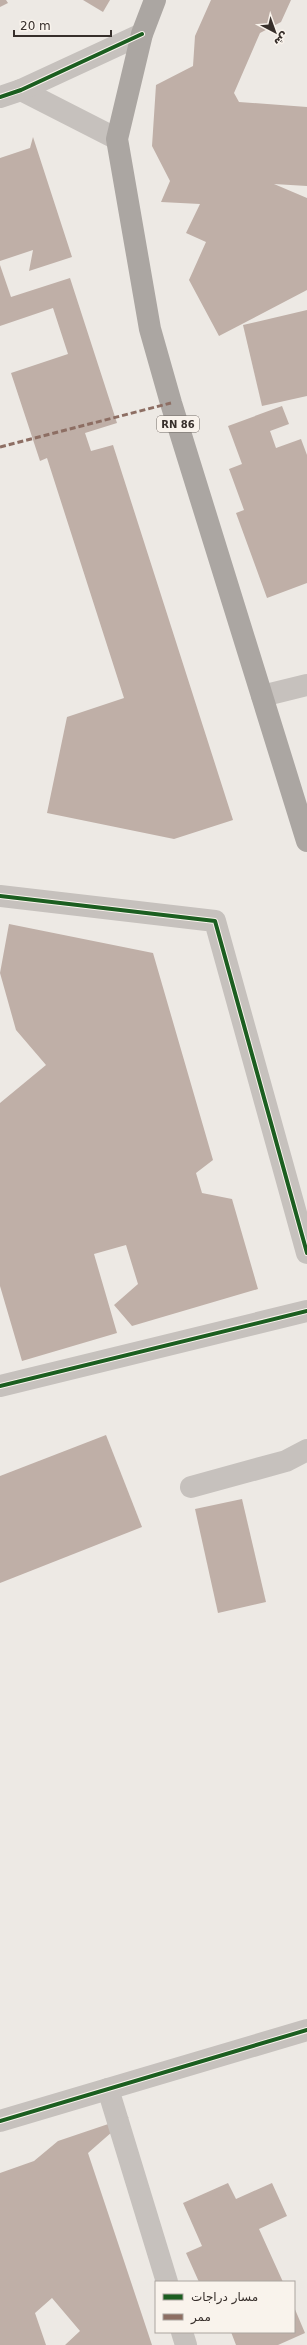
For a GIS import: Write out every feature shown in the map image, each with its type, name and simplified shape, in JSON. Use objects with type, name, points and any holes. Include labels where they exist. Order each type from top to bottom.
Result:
[{"type":"main road","name":"RN 86","points":[[155,0],[142,34],[117,138],[150,329],[307,841]]},
{"type":"street","points":[[0,97],[21,90],[142,34]]},
{"type":"street","points":[[21,90],[117,138]]},
{"type":"street","points":[[262,696],[307,685]]},
{"type":"street","points":[[0,896],[215,921],[307,1253]]},
{"type":"street","points":[[0,1384],[307,1311]]},
{"type":"street","points":[[190,1487],[286,1461],[307,1450]]},
{"type":"street","points":[[0,2121],[307,2030]]},
{"type":"street","points":[[108,2089],[167,2281]]},
{"type":"street","points":[[182,2333],[186,2345]]},
{"type":"building","points":[[0,0],[6,0],[8,3],[0,7]]},
{"type":"building","points":[[83,0],[110,0],[103,12]]},
{"type":"building","points":[[211,0],[291,0],[281,22],[260,33],[234,93],[239,102],[307,107],[307,186],[274,184],[307,198],[307,290],[219,336],[189,280],[206,242],[186,233],[200,204],[161,202],[170,181],[152,146],[156,85],[193,66],[195,36]]},
{"type":"building","points":[[33,137],[72,257],[29,271],[33,250],[0,261],[0,158],[30,148]]},
{"type":"building","points":[[0,265],[11,297],[70,278],[117,423],[85,433],[91,451],[113,445],[233,820],[174,839],[47,813],[67,717],[124,698],[47,458],[40,461],[11,373],[68,354],[53,308],[0,326]]},
{"type":"building","points":[[307,310],[307,396],[262,406],[243,325]]},
{"type":"building","points":[[282,406],[289,424],[270,431],[276,448],[301,439],[307,455],[307,583],[267,598],[236,513],[244,510],[229,469],[242,464],[228,426]]},
{"type":"building","points":[[9,924],[153,953],[213,1160],[196,1173],[202,1193],[232,1199],[258,1289],[132,1326],[114,1305],[138,1284],[126,1245],[94,1254],[117,1333],[22,1361],[0,1286],[0,1103],[46,1065],[16,1030],[0,973]]},
{"type":"building","points":[[106,1435],[142,1527],[0,1583],[0,1476]]},
{"type":"building","points":[[242,1499],[266,1602],[218,1613],[195,1509]]},
{"type":"building","points":[[129,2117],[88,2153],[152,2345],[65,2345],[80,2331],[52,2298],[35,2313],[46,2345],[0,2345],[0,2173],[34,2161],[58,2141]]},
{"type":"building","points":[[228,2183],[236,2199],[272,2183],[287,2216],[259,2229],[283,2281],[199,2281],[186,2253],[202,2246],[183,2203]]},
{"type":"building","points":[[295,2309],[305,2333],[278,2345],[236,2345],[231,2333],[295,2333]]},
{"type":"marked path","points":[[0,447],[171,403]]},
{"type":"cycle path","points":[[0,97],[21,90],[142,34]]},
{"type":"cycle path","points":[[0,896],[215,921],[307,1253]]},
{"type":"cycle path","points":[[0,1386],[307,1311]]},
{"type":"cycle path","points":[[0,2121],[307,2030]]}]
